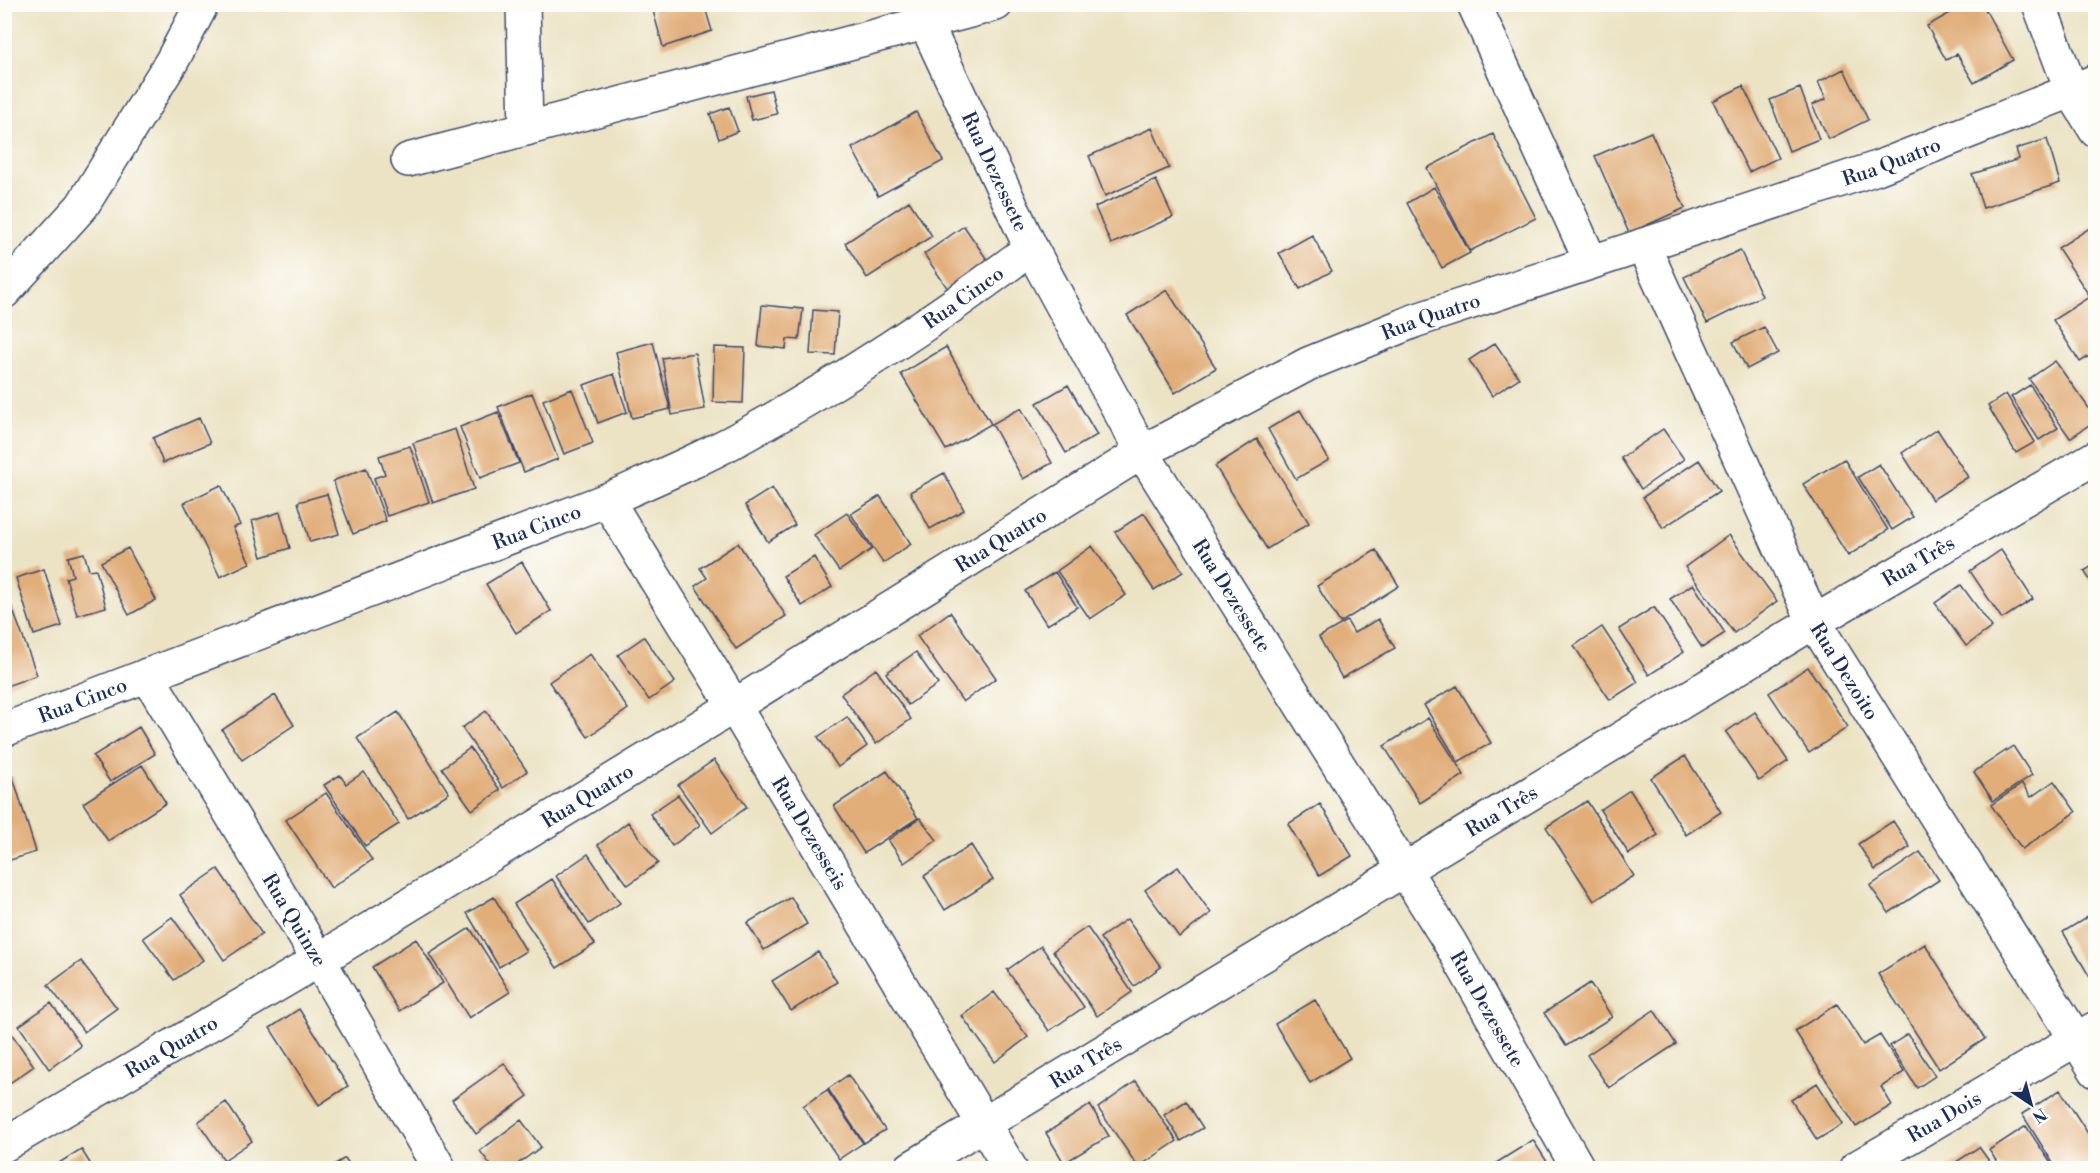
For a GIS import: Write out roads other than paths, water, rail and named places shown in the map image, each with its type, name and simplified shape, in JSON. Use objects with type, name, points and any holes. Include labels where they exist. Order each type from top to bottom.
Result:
[{"type":"street","points":[[4,292],[82,206],[172,61],[202,4]]},
{"type":"street","points":[[523,4],[526,129]]},
{"type":"street","points":[[408,160],[526,129],[927,14],[996,4]]},
{"type":"street","points":[[1474,4],[1591,262]]},
{"type":"street","points":[[2038,4],[2084,86],[2096,131]]},
{"type":"street","name":"Rua Dezessete","points":[[927,14],[1031,248],[1142,452],[1449,941],[1485,1008],[1578,1168]]},
{"type":"street","name":"Rua Quatro","points":[[4,1145],[319,960],[734,706],[1142,452],[1308,364],[1414,321],[1878,168],[2084,86]]},
{"type":"street","name":"Rua Dezoito","points":[[1643,245],[1814,622],[2086,1034],[2096,1071]]},
{"type":"street","name":"Rua Cinco","points":[[4,730],[607,500],[684,466],[754,430],[855,370],[964,299],[1031,248]]},
{"type":"street","name":"Rua Três","points":[[911,1168],[1814,622],[2096,457]]},
{"type":"street","name":"Rua Dezesseis","points":[[607,500],[734,706],[1010,1168]]},
{"type":"street","name":"Rua Quinze","points":[[147,675],[319,960],[439,1168]]},
{"type":"street","name":"Rua Dois","points":[[1856,1168],[2086,1034]]}]
